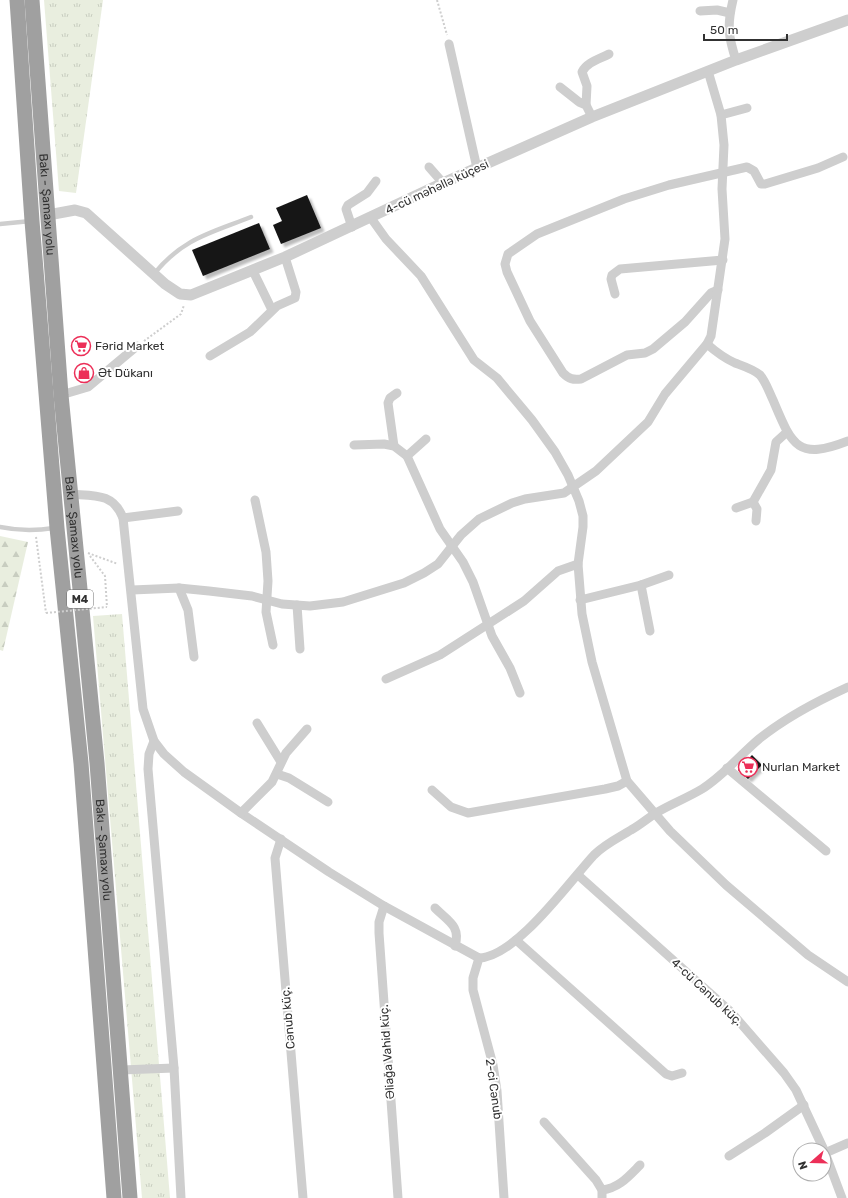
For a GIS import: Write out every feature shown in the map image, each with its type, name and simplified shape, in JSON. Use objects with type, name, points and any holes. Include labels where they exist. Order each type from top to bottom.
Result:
[{"type":"highway","name":"Bakı - Şamaxı yolu","points":[[17,0],[32,221],[58,528],[81,763],[114,1198]]},
{"type":"highway","name":"Bakı - Şamaxı yolu","points":[[32,0],[69,494],[97,763],[130,1198]]},
{"type":"street","points":[[733,0],[728,36],[736,60]]},
{"type":"street","points":[[700,11],[717,10],[730,13]]},
{"type":"street","name":"4-cü məhəllə küçesi","points":[[186,296],[202,292],[285,257],[352,227],[443,183],[592,117],[736,60],[848,20]]},
{"type":"street","points":[[449,44],[477,168]]},
{"type":"street","points":[[592,117],[586,105],[587,86],[582,72],[584,68],[592,62],[609,54]]},
{"type":"street","points":[[132,590],[180,588],[252,596],[266,600],[310,606],[343,602],[404,584],[432,568],[469,528],[493,511],[525,499],[555,496],[573,488],[609,460],[640,430],[678,378],[707,344],[714,323],[725,239],[722,189],[724,145],[721,115],[708,71]]},
{"type":"street","points":[[560,87],[579,102],[586,105]]},
{"type":"street","points":[[721,115],[747,108]]},
{"type":"street","points":[[718,290],[711,293],[685,322],[653,350],[645,353],[627,355],[582,379],[575,380],[569,379],[563,373],[530,321],[509,278],[505,264],[508,254],[537,234],[655,189],[747,167],[754,171],[761,184],[765,184],[818,168],[843,157]]},
{"type":"street","points":[[429,167],[443,183]]},
{"type":"street","points":[[352,227],[346,209],[348,205],[367,193],[376,181]]},
{"type":"street","points":[[48,215],[75,210],[86,213],[154,274],[175,291],[186,296]]},
{"type":"street","points":[[371,218],[386,239],[421,276],[474,360],[497,378],[532,420],[558,458],[573,488],[583,516],[583,528],[578,564],[580,600],[592,662],[626,781],[691,852],[726,885],[808,955],[848,982]]},
{"type":"street","points":[[210,356],[250,332],[272,310],[296,298],[296,292],[285,257]]},
{"type":"street","points":[[616,294],[611,279],[612,275],[620,269],[723,260]]},
{"type":"street","points":[[253,270],[272,310]]},
{"type":"street","points":[[707,344],[720,355],[753,370],[760,376],[767,387],[787,432],[805,449],[813,451],[828,449],[848,440]]},
{"type":"street","points":[[61,395],[88,387],[137,346]]},
{"type":"street","points":[[394,446],[388,403],[390,398],[397,393]]},
{"type":"street","points":[[736,508],[753,502],[771,470],[776,442],[787,432]]},
{"type":"street","points":[[407,456],[426,439]]},
{"type":"street","points":[[354,445],[384,444],[394,446],[407,456],[430,510],[440,529],[463,562],[473,582],[488,625],[510,668],[520,693]]},
{"type":"street","points":[[69,494],[107,498],[115,503],[123,518],[132,590],[143,710],[154,741],[164,754],[180,769],[241,813],[329,872],[384,906],[479,958],[487,958],[497,954],[516,940],[532,925],[602,848],[655,814],[702,789],[775,728],[813,705],[848,687]]},
{"type":"street","points":[[255,500],[266,552],[268,581],[266,600],[268,624],[273,645]]},
{"type":"street","points":[[753,502],[757,509],[756,521]]},
{"type":"street","points":[[123,518],[178,511]]},
{"type":"street","points":[[386,679],[430,661],[524,601],[558,571],[578,564]]},
{"type":"street","points":[[580,600],[641,585],[669,575]]},
{"type":"street","points":[[641,585],[650,631]]},
{"type":"street","points":[[180,588],[188,610],[194,657]]},
{"type":"street","points":[[297,605],[300,649]]},
{"type":"street","points":[[257,723],[281,762]]},
{"type":"street","points":[[241,813],[272,782],[286,753],[307,729]]},
{"type":"street","points":[[154,741],[149,754],[148,769],[174,1068],[182,1198]]},
{"type":"street","points":[[727,768],[826,851]]},
{"type":"street","points":[[277,774],[289,778],[328,802]]},
{"type":"street","points":[[432,790],[451,807],[468,813],[605,789],[618,786],[626,781]]},
{"type":"street","name":"Cənub küç.","points":[[281,839],[275,858],[303,1198]]},
{"type":"street","name":"4-cü Cənub küç.","points":[[578,874],[730,1011],[784,1073],[796,1090],[820,1142]]},
{"type":"street","name":"Əliağa Vahid küç.","points":[[384,906],[379,922],[379,933],[398,1198]]},
{"type":"street","points":[[435,908],[454,926],[457,932],[455,946]]},
{"type":"street","points":[[516,940],[666,1074],[672,1076],[682,1072]]},
{"type":"street","name":"2-ci Cənub","points":[[479,958],[474,978],[473,990],[493,1065],[497,1091],[504,1198]]},
{"type":"street","points":[[121,1070],[174,1068]]},
{"type":"street","points":[[728,1156],[765,1133],[804,1105]]},
{"type":"street","points":[[544,1122],[596,1180],[602,1194],[621,1184],[640,1165]]},
{"type":"street","points":[[832,1148],[848,1143]]},
{"type":"street","name":"4-cü Cənub küç.","points":[[832,1172],[842,1198]]},
{"type":"lane","points":[[154,274],[165,260],[196,238],[251,217]]},
{"type":"lane","points":[[0,224],[32,221]]},
{"type":"lane","points":[[0,527],[35,531],[58,528]]},
{"type":"path","points":[[438,0],[449,44]]},
{"type":"path","points":[[137,346],[181,314],[186,296]]},
{"type":"path","points":[[35,531],[46,613],[107,608],[105,576]]},
{"type":"path","points":[[87,553],[129,568]]},
{"type":"green space","points":[[44,0],[103,0],[76,193],[59,191]]},
{"type":"green space","points":[[0,536],[28,542],[3,651],[0,650]]},
{"type":"green space","points":[[122,614],[170,1198],[142,1198],[93,616]]},
{"type":"building","points":[[307,195],[321,228],[281,244],[273,225],[282,221],[276,208]]},
{"type":"building","points":[[259,223],[270,249],[203,276],[192,250]]},
{"type":"building","points":[[752,755],[762,765],[748,779],[738,770]]},
{"type":"place","name":"Fərid Market","points":[[81,346]]},
{"type":"place","name":"Ət Dükanı","points":[[84,373]]},
{"type":"place","name":"Nurlan Market","points":[[748,767]]}]
